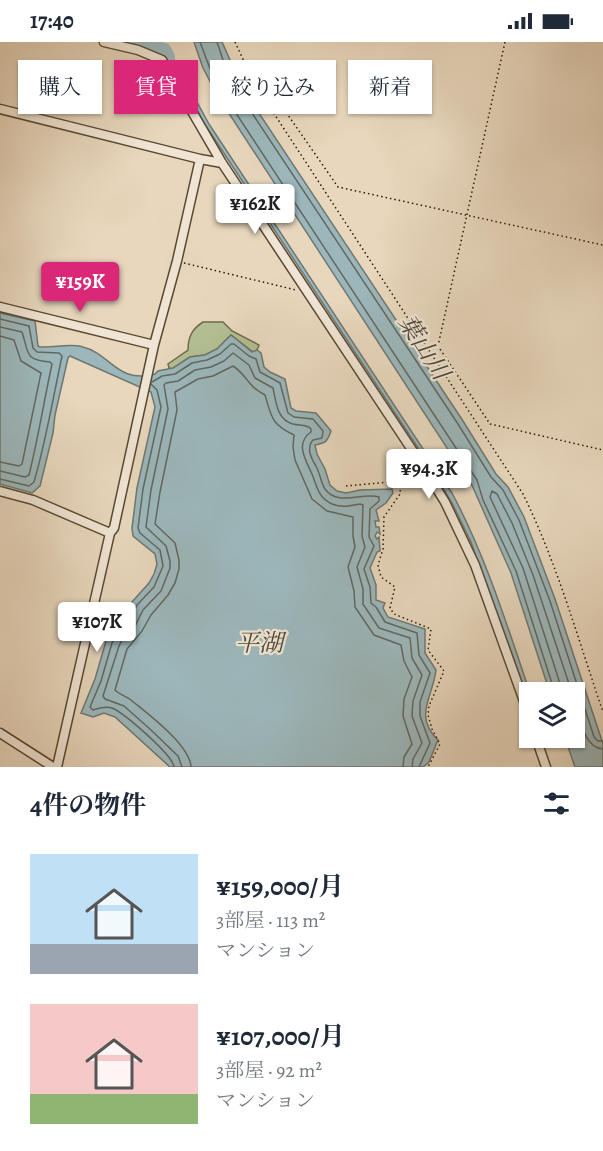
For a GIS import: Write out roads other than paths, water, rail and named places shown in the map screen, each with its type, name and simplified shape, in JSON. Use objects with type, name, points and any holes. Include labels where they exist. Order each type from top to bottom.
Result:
[{"type":"street","points":[[105,42],[138,50],[162,60],[222,163],[422,465],[445,502],[475,565],[519,687]]},
{"type":"street","points":[[0,109],[222,163]]},
{"type":"street","points":[[0,733],[55,767],[110,533],[114,528],[154,345],[177,261],[200,159]]},
{"type":"street","points":[[0,307],[154,345]]},
{"type":"street","points":[[0,490],[33,500],[110,533]]},
{"type":"street","points":[[539,748],[546,767]]},
{"type":"water","points":[[194,42],[222,42],[230,60],[210,60],[210,81]]},
{"type":"water","points":[[159,46],[167,47],[174,60],[169,60],[165,52],[158,49]]},
{"type":"water","points":[[198,104],[209,124],[452,493],[495,592],[526,682],[521,682],[471,542],[452,503],[198,112]]},
{"type":"water","points":[[229,114],[260,114],[496,474],[508,487],[524,517],[555,599],[582,682],[546,682],[511,573],[467,474],[462,471]]},
{"type":"water","name":"平湖","points":[[0,313],[35,321],[40,347],[72,345],[83,347],[101,356],[123,372],[142,376],[173,368],[190,357],[205,355],[217,349],[231,335],[252,352],[257,350],[261,353],[264,367],[285,379],[291,408],[296,411],[316,413],[331,431],[326,441],[315,445],[330,485],[337,491],[346,493],[392,489],[393,493],[386,503],[376,510],[379,521],[375,521],[376,527],[379,527],[380,534],[377,532],[375,536],[377,539],[379,537],[380,551],[377,552],[370,568],[376,585],[376,600],[385,603],[383,608],[388,617],[425,629],[425,653],[436,670],[426,714],[427,723],[438,740],[429,762],[423,767],[170,767],[115,717],[104,713],[93,717],[81,713],[95,679],[106,641],[112,630],[124,618],[132,602],[149,583],[157,564],[155,554],[133,536],[132,528],[137,488],[155,407],[151,392],[70,356],[40,486],[32,493],[0,484]]},
{"type":"water","points":[[585,690],[603,744],[603,767],[575,767],[568,748],[585,748]]},
{"type":"waterway","points":[[137,42],[165,49],[169,57]]},
{"type":"water label","name":"葉山川","points":[[424,347]]}]
